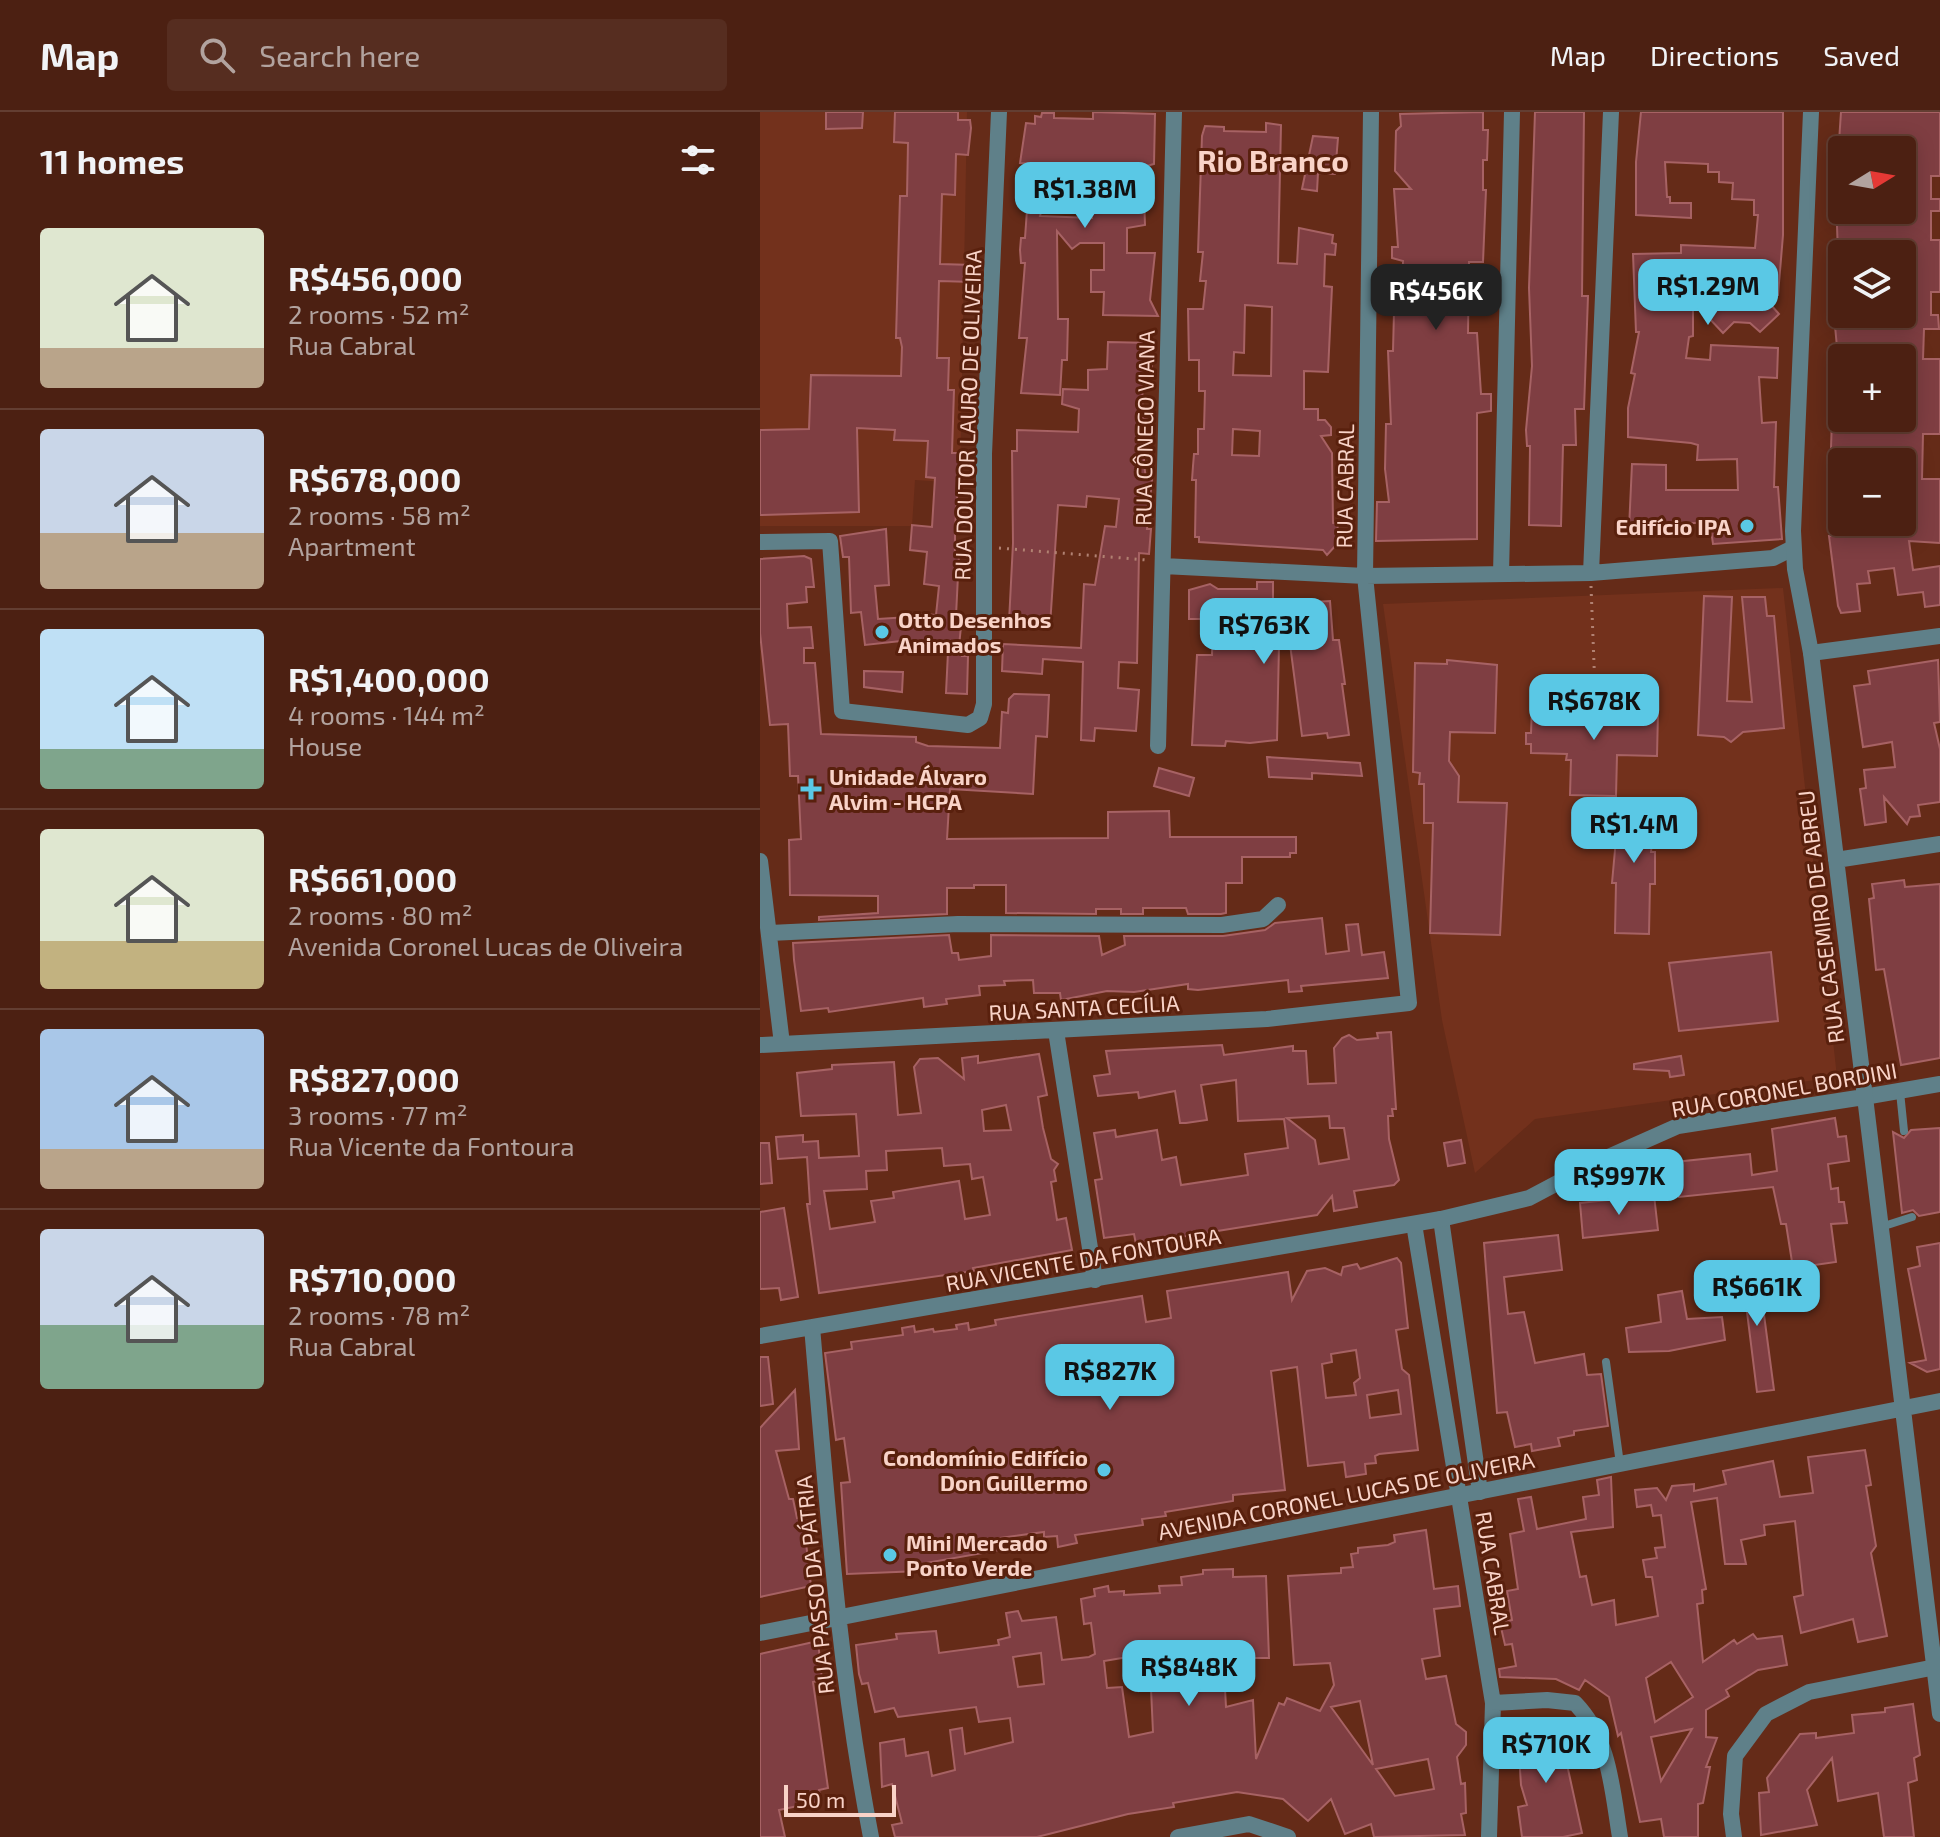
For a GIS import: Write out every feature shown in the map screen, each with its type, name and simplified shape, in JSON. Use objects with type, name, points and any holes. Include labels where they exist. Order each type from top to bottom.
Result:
[{"type":"street","name":"RUA DOUTOR LAURO DE OLIVEIRA","points":[[760,542],[830,541],[842,711],[968,725],[980,718],[984,704],[984,454],[999,112]]},
{"type":"street","name":"RUA CÔNEGO VIANA","points":[[1158,746],[1174,112]]},
{"type":"street","points":[[1364,112],[1371,112]]},
{"type":"street","name":"RUA CABRAL","points":[[1371,112],[1365,576],[1409,1003]]},
{"type":"street","points":[[1501,574],[1512,112]]},
{"type":"street","points":[[1591,573],[1611,112]]},
{"type":"street","name":"RUA CASEMIRO DE ABREU","points":[[1811,112],[1793,548],[1811,653],[1940,1714]]},
{"type":"street","points":[[1163,566],[1365,576],[1591,573],[1773,558],[1793,548]]},
{"type":"street","points":[[1773,558],[1795,569]]},
{"type":"street","points":[[1811,653],[1940,636]]},
{"type":"street","points":[[1836,860],[1940,844]]},
{"type":"street","points":[[760,861],[782,1044]]},
{"type":"street","points":[[770,933],[958,924],[1222,925],[1263,919],[1278,905]]},
{"type":"street","name":"RUA SANTA CECÍLIA","points":[[760,1045],[1267,1019],[1409,1003]]},
{"type":"street","points":[[1056,1031],[1095,1280]]},
{"type":"street","name":"RUA CORONEL BORDINI","points":[[1414,1224],[1529,1198],[1597,1162],[1678,1126],[1940,1084]]},
{"type":"street","name":"RUA CABRAL","points":[[1441,1219],[1480,1492]]},
{"type":"street","name":"RUA CABRAL","points":[[1414,1224],[1493,1703],[1489,1837]]},
{"type":"street","name":"RUA VICENTE DA FONTOURA","points":[[760,1336],[1414,1224]]},
{"type":"street","points":[[1422,1272],[1449,1267]]},
{"type":"street","name":"RUA PASSO DA PÁTRIA","points":[[812,1327],[837,1618],[855,1754],[871,1837]]},
{"type":"street","name":"AVENIDA CORONEL LUCAS DE OLIVEIRA","points":[[760,1633],[1940,1401]]},
{"type":"street","points":[[1734,1837],[1731,1814],[1735,1756],[1766,1714],[1809,1692],[1936,1667]]},
{"type":"street","points":[[1493,1703],[1547,1700],[1575,1703],[1585,1713],[1594,1723],[1608,1766],[1620,1837]]},
{"type":"street","points":[[1178,1837],[1249,1824],[1288,1837]]},
{"type":"lane","points":[[1900,1092],[1904,1131]]},
{"type":"lane","points":[[1880,1227],[1912,1217]]},
{"type":"lane","points":[[1606,1362],[1620,1464]]},
{"type":"path","points":[[984,546],[1145,559],[1163,566]]},
{"type":"path","points":[[1592,596],[1595,690]]},
{"type":"shaded area","points":[[760,112],[967,112],[960,483],[915,480],[912,526],[760,526]]},
{"type":"shaded area","points":[[1783,588],[1837,1077],[1535,1119],[1475,1173],[1442,1020],[1383,604]]},
{"type":"building","points":[[826,112],[863,112],[862,128],[826,129]]},
{"type":"building","points":[[895,112],[958,112],[958,120],[970,120],[971,128],[968,155],[956,154],[955,195],[942,194],[940,264],[973,265],[973,282],[939,281],[937,358],[949,358],[948,390],[954,390],[952,453],[960,453],[955,529],[955,554],[959,555],[956,616],[962,617],[959,646],[963,646],[962,656],[968,656],[967,694],[946,693],[948,652],[945,652],[945,644],[901,641],[865,645],[861,612],[851,613],[849,557],[843,557],[840,536],[886,529],[889,585],[875,586],[878,619],[909,617],[910,613],[936,615],[939,586],[924,584],[927,552],[910,550],[912,525],[932,527],[935,478],[926,477],[928,441],[894,440],[895,430],[857,428],[859,512],[760,515],[760,430],[809,429],[811,375],[901,376],[902,347],[900,338],[896,338],[900,196],[907,196],[908,143],[894,142]]},
{"type":"building","points":[[1093,112],[1155,114],[1154,164],[1143,167],[1145,225],[1127,228],[1127,253],[1155,253],[1150,300],[1158,316],[1103,315],[1104,292],[1091,292],[1091,270],[1104,270],[1104,243],[1080,243],[1072,249],[1057,231],[1058,319],[1068,319],[1067,360],[1062,360],[1060,395],[1021,393],[1027,338],[1019,338],[1025,263],[1021,263],[1020,250],[1021,238],[1025,238],[1027,210],[1041,212],[1040,216],[1092,218],[1092,186],[1075,184],[1076,168],[1052,167],[1052,182],[1039,180],[1041,164],[1020,163],[1026,123],[1035,124],[1035,116],[1041,117],[1042,113],[1054,113],[1054,118],[1093,119]]},
{"type":"building","points":[[1483,112],[1483,130],[1488,130],[1487,160],[1483,160],[1483,190],[1486,190],[1483,262],[1469,262],[1468,333],[1477,333],[1481,394],[1491,394],[1491,411],[1477,413],[1477,539],[1376,541],[1377,502],[1389,502],[1385,469],[1386,424],[1391,424],[1388,351],[1393,351],[1394,312],[1402,312],[1403,261],[1392,258],[1392,247],[1398,247],[1394,189],[1411,189],[1395,171],[1396,131],[1401,126],[1400,114]]},
{"type":"building","points":[[1535,112],[1584,112],[1582,296],[1588,296],[1584,409],[1575,409],[1576,445],[1563,445],[1561,526],[1529,525],[1530,446],[1527,446],[1526,430],[1532,366],[1529,288]]},
{"type":"building","points":[[1641,112],[1783,112],[1783,235],[1778,295],[1761,294],[1779,314],[1760,332],[1750,323],[1734,322],[1723,333],[1693,301],[1693,336],[1689,337],[1686,358],[1710,360],[1711,345],[1778,348],[1777,378],[1759,377],[1762,423],[1776,422],[1774,487],[1778,487],[1782,539],[1713,544],[1710,523],[1685,523],[1682,529],[1629,529],[1632,464],[1666,465],[1666,490],[1738,490],[1737,459],[1697,460],[1698,445],[1628,437],[1628,408],[1635,374],[1631,373],[1639,332],[1636,332],[1633,254],[1681,253],[1681,245],[1755,248],[1758,215],[1754,215],[1754,200],[1732,199],[1733,183],[1719,182],[1719,172],[1708,172],[1708,164],[1665,162],[1667,197],[1670,197],[1670,203],[1691,203],[1691,218],[1636,215],[1636,162]]},
{"type":"building","points":[[1841,112],[1940,112],[1940,176],[1931,176],[1931,199],[1940,199],[1940,211],[1931,211],[1931,240],[1940,240],[1940,292],[1931,292],[1931,315],[1938,315],[1939,329],[1924,329],[1923,359],[1940,359],[1940,434],[1923,434],[1922,479],[1940,479],[1940,543],[1909,541],[1913,570],[1940,566],[1940,605],[1925,607],[1923,592],[1898,595],[1894,568],[1868,571],[1870,583],[1857,584],[1860,611],[1841,613],[1838,606],[1829,536],[1916,536],[1916,448],[1831,448],[1832,432],[1916,432],[1916,344],[1837,344],[1835,328],[1916,328],[1916,240],[1838,240],[1837,226],[1916,224],[1916,136],[1839,136]]},
{"type":"building","points":[[1266,123],[1281,125],[1278,263],[1297,264],[1299,228],[1333,235],[1332,243],[1336,244],[1335,255],[1325,254],[1324,286],[1332,287],[1328,372],[1304,371],[1304,409],[1318,409],[1318,420],[1325,420],[1331,427],[1331,435],[1321,436],[1332,453],[1333,523],[1338,524],[1337,532],[1347,533],[1327,555],[1323,550],[1199,542],[1199,537],[1195,537],[1196,480],[1192,480],[1194,454],[1198,454],[1198,429],[1204,429],[1205,391],[1199,391],[1199,360],[1189,360],[1188,309],[1203,309],[1206,281],[1200,281],[1203,252],[1198,252],[1202,136],[1205,126],[1224,127],[1224,131],[1266,132]],"holes":[[[1245,305],[1272,307],[1271,376],[1233,375],[1234,352],[1244,353]],[[1233,429],[1260,431],[1259,456],[1232,455]]]},
{"type":"building","points":[[1313,136],[1338,138],[1335,174],[1318,173],[1317,191],[1302,189]]},
{"type":"building","points":[[1108,342],[1152,343],[1152,368],[1143,368],[1142,412],[1143,419],[1150,420],[1149,440],[1144,440],[1144,464],[1146,479],[1152,480],[1147,529],[1151,529],[1149,554],[1139,553],[1137,663],[1119,662],[1118,688],[1139,690],[1136,731],[1095,728],[1094,741],[1081,740],[1083,662],[1043,659],[1042,674],[1002,671],[1003,644],[1081,648],[1084,584],[1095,585],[1105,526],[1116,527],[1119,499],[1087,496],[1086,507],[1058,505],[1050,626],[1009,622],[1013,543],[1012,451],[1017,451],[1017,430],[1078,432],[1079,409],[1062,404],[1063,389],[1088,390],[1088,370],[1107,369]]},
{"type":"building","points":[[804,556],[811,559],[814,587],[806,587],[807,602],[787,604],[788,628],[811,627],[813,648],[804,648],[804,663],[815,663],[821,734],[916,737],[916,742],[928,746],[1000,748],[1002,712],[1008,713],[1009,699],[1014,694],[1049,695],[1047,737],[1036,736],[1033,794],[950,789],[947,839],[1108,838],[1108,812],[1169,811],[1170,837],[1296,837],[1296,853],[1290,853],[1290,857],[1242,857],[1242,883],[1226,883],[1226,913],[1221,914],[1188,914],[1186,908],[1143,908],[1143,914],[1121,914],[1121,909],[1096,909],[1096,914],[1006,913],[1006,885],[974,885],[974,888],[947,888],[947,914],[819,920],[819,917],[878,913],[878,896],[790,895],[789,840],[801,839],[798,776],[790,776],[788,724],[770,725],[760,633],[760,559]]},
{"type":"building","points":[[1257,582],[1273,582],[1273,599],[1295,599],[1295,603],[1330,601],[1333,640],[1339,640],[1349,735],[1328,738],[1327,733],[1302,736],[1290,644],[1279,645],[1277,740],[1250,743],[1226,741],[1225,746],[1192,745],[1197,655],[1212,655],[1213,619],[1189,619],[1189,590],[1210,584],[1218,589],[1257,589]]},
{"type":"building","points":[[1704,596],[1732,597],[1727,701],[1752,702],[1742,597],[1765,597],[1767,616],[1774,616],[1784,728],[1743,732],[1731,742],[1724,737],[1698,735]]},
{"type":"building","points":[[1447,660],[1497,665],[1495,733],[1450,732],[1449,761],[1459,776],[1458,802],[1507,803],[1500,935],[1430,933],[1433,823],[1424,823],[1424,784],[1419,784],[1420,773],[1413,772],[1415,663],[1447,664]]},
{"type":"building","points":[[1938,660],[1940,722],[1934,723],[1940,749],[1940,802],[1918,805],[1920,816],[1910,817],[1907,824],[1884,797],[1886,822],[1865,825],[1860,789],[1866,788],[1864,770],[1895,767],[1892,742],[1863,747],[1854,686],[1870,684],[1868,671]]},
{"type":"building","points":[[864,671],[903,672],[902,692],[864,687]]},
{"type":"building","points":[[1581,700],[1611,701],[1611,710],[1658,712],[1657,756],[1617,755],[1616,796],[1570,795],[1571,760],[1566,760],[1567,754],[1531,753],[1531,744],[1526,744],[1526,733],[1531,733],[1532,708],[1581,710]]},
{"type":"building","points":[[1267,757],[1360,763],[1362,776],[1312,773],[1312,779],[1269,777]]},
{"type":"building","points":[[1159,768],[1194,778],[1189,796],[1154,786]]},
{"type":"building","points":[[1614,802],[1656,802],[1651,852],[1655,852],[1655,884],[1650,884],[1649,934],[1615,933],[1616,883],[1612,883],[1617,828],[1613,828]]},
{"type":"building","points":[[1904,880],[1905,887],[1940,884],[1940,1058],[1901,1065],[1884,969],[1876,970],[1869,899],[1874,898],[1872,884]]},
{"type":"building","points":[[1322,918],[1326,954],[1349,951],[1346,925],[1358,924],[1362,955],[1384,952],[1388,978],[1301,986],[1302,991],[1289,992],[1288,980],[1198,990],[1188,989],[1188,984],[1134,992],[1107,991],[1061,1000],[1060,993],[1034,993],[1033,980],[1004,981],[1005,985],[979,986],[980,995],[946,999],[947,1004],[924,1007],[923,998],[829,1012],[828,1008],[801,1011],[794,960],[793,943],[949,935],[952,953],[958,953],[959,960],[991,956],[991,935],[1099,936],[1102,955],[1125,945],[1124,936],[1223,936],[1265,930],[1275,923]]},
{"type":"building","points":[[1771,952],[1778,1021],[1679,1031],[1669,963]]},
{"type":"building","points":[[1391,1032],[1396,1109],[1392,1109],[1393,1116],[1388,1116],[1389,1139],[1399,1180],[1394,1185],[1354,1191],[1357,1207],[1334,1211],[1332,1196],[1317,1215],[1136,1244],[1134,1234],[1104,1238],[1095,1180],[1102,1179],[1094,1133],[1115,1130],[1116,1137],[1157,1130],[1162,1160],[1176,1157],[1181,1185],[1248,1175],[1245,1154],[1288,1148],[1284,1119],[1238,1121],[1236,1080],[1201,1085],[1207,1120],[1186,1123],[1180,1123],[1175,1091],[1139,1098],[1138,1092],[1098,1096],[1094,1076],[1110,1074],[1106,1051],[1222,1045],[1224,1055],[1293,1046],[1293,1051],[1306,1051],[1308,1084],[1336,1083],[1334,1048],[1342,1038],[1349,1035],[1357,1040],[1378,1038],[1377,1033]],"holes":[[[1329,1116],[1330,1128],[1344,1128],[1349,1159],[1319,1164],[1315,1140],[1287,1118]]]},
{"type":"building","points":[[1039,1054],[1047,1095],[1038,1097],[1043,1128],[1051,1159],[1058,1164],[1054,1170],[1056,1181],[1051,1182],[1057,1220],[1066,1218],[1072,1250],[973,1268],[974,1271],[819,1293],[807,1204],[810,1204],[807,1157],[778,1159],[776,1137],[803,1135],[803,1142],[818,1141],[819,1158],[859,1156],[856,1114],[801,1116],[797,1073],[832,1069],[832,1065],[894,1062],[898,1115],[921,1113],[914,1067],[920,1059],[938,1058],[964,1079],[962,1058],[978,1056],[978,1063]],"holes":[[[1006,1105],[1011,1130],[984,1131],[982,1110]],[[942,1148],[944,1166],[970,1164],[972,1179],[983,1177],[990,1215],[965,1219],[959,1181],[893,1192],[894,1198],[871,1201],[875,1222],[830,1229],[824,1191],[867,1189],[866,1171],[887,1170],[886,1151]]]},
{"type":"building","points":[[1681,1056],[1684,1075],[1670,1077],[1669,1071],[1634,1069],[1634,1064]]},
{"type":"building","points":[[1835,1118],[1838,1137],[1846,1136],[1849,1161],[1828,1164],[1831,1189],[1838,1188],[1839,1202],[1844,1202],[1847,1223],[1831,1224],[1836,1262],[1793,1268],[1786,1224],[1781,1224],[1773,1187],[1679,1197],[1675,1162],[1750,1154],[1752,1175],[1777,1171],[1772,1129]]},
{"type":"building","points":[[1940,1128],[1940,1212],[1919,1216],[1913,1210],[1902,1213],[1893,1132],[1904,1138],[1911,1130]]},
{"type":"building","points":[[1461,1140],[1465,1163],[1448,1166],[1444,1143]]},
{"type":"building","points":[[760,1143],[769,1143],[772,1183],[760,1184]]},
{"type":"building","points":[[1654,1195],[1658,1230],[1583,1238],[1580,1203]]},
{"type":"building","points":[[784,1208],[798,1297],[781,1300],[779,1288],[760,1289],[760,1212]]},
{"type":"building","points":[[1558,1235],[1562,1270],[1504,1277],[1508,1314],[1524,1312],[1535,1363],[1584,1354],[1587,1375],[1601,1374],[1608,1426],[1574,1431],[1574,1435],[1558,1438],[1560,1446],[1532,1451],[1531,1444],[1515,1447],[1507,1412],[1497,1413],[1484,1243]]},
{"type":"building","points":[[1940,1243],[1940,1369],[1927,1372],[1910,1363],[1926,1360],[1908,1269],[1920,1266],[1917,1247]]},
{"type":"building","points":[[1397,1258],[1401,1263],[1408,1328],[1396,1330],[1402,1369],[1409,1375],[1418,1450],[1379,1454],[1375,1456],[1376,1463],[1365,1464],[1366,1474],[1346,1477],[1344,1462],[1308,1466],[1297,1367],[1271,1371],[1285,1490],[1233,1495],[1233,1501],[1165,1512],[1166,1516],[1142,1519],[1143,1525],[1075,1535],[1077,1543],[1058,1547],[1057,1536],[1044,1537],[1044,1532],[999,1538],[1000,1550],[920,1564],[920,1571],[847,1574],[841,1483],[850,1482],[844,1438],[836,1440],[825,1353],[852,1349],[851,1342],[903,1335],[902,1328],[914,1326],[915,1332],[933,1329],[934,1332],[957,1329],[956,1325],[968,1323],[969,1330],[996,1325],[995,1320],[1142,1296],[1146,1322],[1171,1318],[1167,1291],[1288,1272],[1292,1300],[1307,1271],[1325,1268],[1341,1275],[1343,1267],[1357,1264],[1360,1269]],"holes":[[[1356,1350],[1360,1378],[1354,1383],[1356,1395],[1326,1398],[1322,1364],[1332,1362],[1331,1354]],[[1398,1390],[1401,1414],[1370,1418],[1367,1395]]]},
{"type":"building","points":[[1757,1262],[1774,1390],[1757,1392],[1741,1264]]},
{"type":"building","points":[[1682,1291],[1687,1319],[1722,1317],[1725,1340],[1669,1351],[1629,1352],[1626,1328],[1661,1322],[1658,1295]]},
{"type":"building","points":[[760,1357],[768,1357],[773,1404],[760,1406]]},
{"type":"building","points":[[795,1390],[799,1449],[776,1451],[789,1499],[793,1499],[797,1518],[803,1517],[811,1586],[760,1597],[760,1428]]},
{"type":"building","points":[[1865,1450],[1871,1485],[1866,1486],[1876,1546],[1871,1553],[1887,1636],[1858,1642],[1853,1619],[1801,1633],[1794,1597],[1803,1595],[1795,1521],[1764,1525],[1765,1535],[1741,1540],[1746,1564],[1725,1564],[1717,1498],[1691,1502],[1706,1589],[1702,1590],[1703,1603],[1697,1604],[1703,1662],[1734,1640],[1737,1644],[1753,1634],[1757,1639],[1782,1636],[1787,1665],[1758,1670],[1726,1690],[1729,1696],[1706,1710],[1706,1737],[1717,1738],[1706,1767],[1710,1767],[1703,1803],[1698,1804],[1698,1837],[1664,1837],[1661,1819],[1640,1822],[1621,1733],[1618,1736],[1609,1697],[1585,1680],[1579,1690],[1556,1679],[1500,1677],[1499,1669],[1516,1666],[1512,1644],[1505,1645],[1500,1623],[1512,1620],[1507,1591],[1518,1589],[1510,1534],[1524,1531],[1518,1499],[1531,1497],[1537,1529],[1586,1519],[1583,1497],[1599,1495],[1597,1480],[1611,1477],[1613,1527],[1571,1532],[1580,1577],[1586,1576],[1592,1605],[1614,1600],[1616,1625],[1658,1616],[1652,1577],[1646,1577],[1643,1560],[1657,1558],[1655,1548],[1665,1547],[1661,1515],[1653,1516],[1651,1505],[1637,1507],[1635,1490],[1657,1488],[1666,1500],[1672,1486],[1694,1484],[1694,1491],[1726,1484],[1723,1471],[1773,1461],[1780,1497],[1813,1493],[1808,1457]],"holes":[[[1671,1662],[1693,1697],[1655,1722],[1646,1678]],[[1692,1729],[1661,1781],[1651,1737]]]},
{"type":"building","points":[[1426,1530],[1434,1589],[1458,1586],[1460,1606],[1434,1609],[1440,1656],[1422,1659],[1426,1679],[1446,1676],[1456,1724],[1466,1732],[1466,1745],[1457,1757],[1461,1784],[1465,1783],[1466,1813],[1461,1814],[1465,1835],[1374,1837],[1371,1824],[1345,1834],[1331,1799],[1308,1821],[1283,1799],[1237,1792],[1173,1803],[1174,1807],[1128,1814],[1037,1837],[895,1837],[892,1825],[902,1823],[892,1784],[882,1787],[880,1743],[904,1739],[906,1756],[928,1752],[932,1776],[955,1770],[950,1730],[962,1728],[965,1754],[1013,1742],[1010,1718],[979,1722],[976,1707],[898,1717],[894,1708],[875,1712],[868,1683],[862,1684],[859,1674],[856,1645],[897,1639],[896,1634],[936,1631],[939,1653],[999,1645],[998,1640],[1010,1637],[1006,1613],[1018,1611],[1022,1621],[1056,1617],[1062,1660],[1089,1657],[1095,1654],[1091,1623],[1084,1624],[1081,1599],[1095,1596],[1094,1589],[1108,1586],[1109,1592],[1124,1591],[1124,1595],[1160,1593],[1159,1586],[1182,1585],[1181,1577],[1203,1574],[1203,1570],[1233,1569],[1233,1577],[1266,1576],[1269,1658],[1250,1658],[1250,1650],[1223,1651],[1226,1707],[1253,1700],[1256,1759],[1279,1703],[1284,1705],[1287,1698],[1320,1711],[1334,1685],[1330,1663],[1294,1665],[1288,1576],[1341,1573],[1341,1568],[1353,1567],[1351,1554],[1358,1553],[1358,1548],[1388,1545],[1395,1542],[1394,1535]],"holes":[[[1041,1653],[1044,1684],[1018,1687],[1013,1657]],[[1134,1656],[1139,1691],[1151,1689],[1153,1732],[1129,1737],[1122,1687],[1107,1688],[1104,1661]],[[1360,1701],[1373,1765],[1331,1707]],[[1428,1759],[1434,1789],[1395,1796],[1376,1769]]]},
{"type":"building","points":[[818,1641],[822,1680],[813,1682],[828,1788],[819,1790],[821,1801],[779,1810],[785,1837],[760,1837],[760,1654]]},
{"type":"building","points":[[1913,1704],[1920,1755],[1914,1758],[1917,1780],[1908,1783],[1914,1837],[1884,1837],[1878,1793],[1838,1801],[1832,1758],[1807,1790],[1817,1825],[1761,1835],[1759,1793],[1769,1792],[1767,1778],[1800,1734],[1816,1733],[1816,1738],[1854,1733],[1852,1715],[1885,1712],[1885,1708]]},
{"type":"building","points":[[1549,1721],[1563,1729],[1567,1739],[1551,1742],[1566,1760],[1582,1833],[1563,1837],[1522,1837],[1518,1807],[1527,1805],[1521,1785],[1518,1739],[1524,1727]]},
{"type":"place","name":"Edifício IPA","points":[[1747,526]]},
{"type":"place","name":"Otto Desenhos Animados","points":[[882,632]]},
{"type":"place","name":"Unidade Álvaro Alvim - HCPA","points":[[811,789]]},
{"type":"place","name":"Condomínio Edifício Don Guillermo","points":[[1104,1470]]},
{"type":"place","name":"Mini Mercado Ponto Verde","points":[[890,1555]]},
{"type":"district","name":"Rio Branco","points":[[1273,160]]}]
